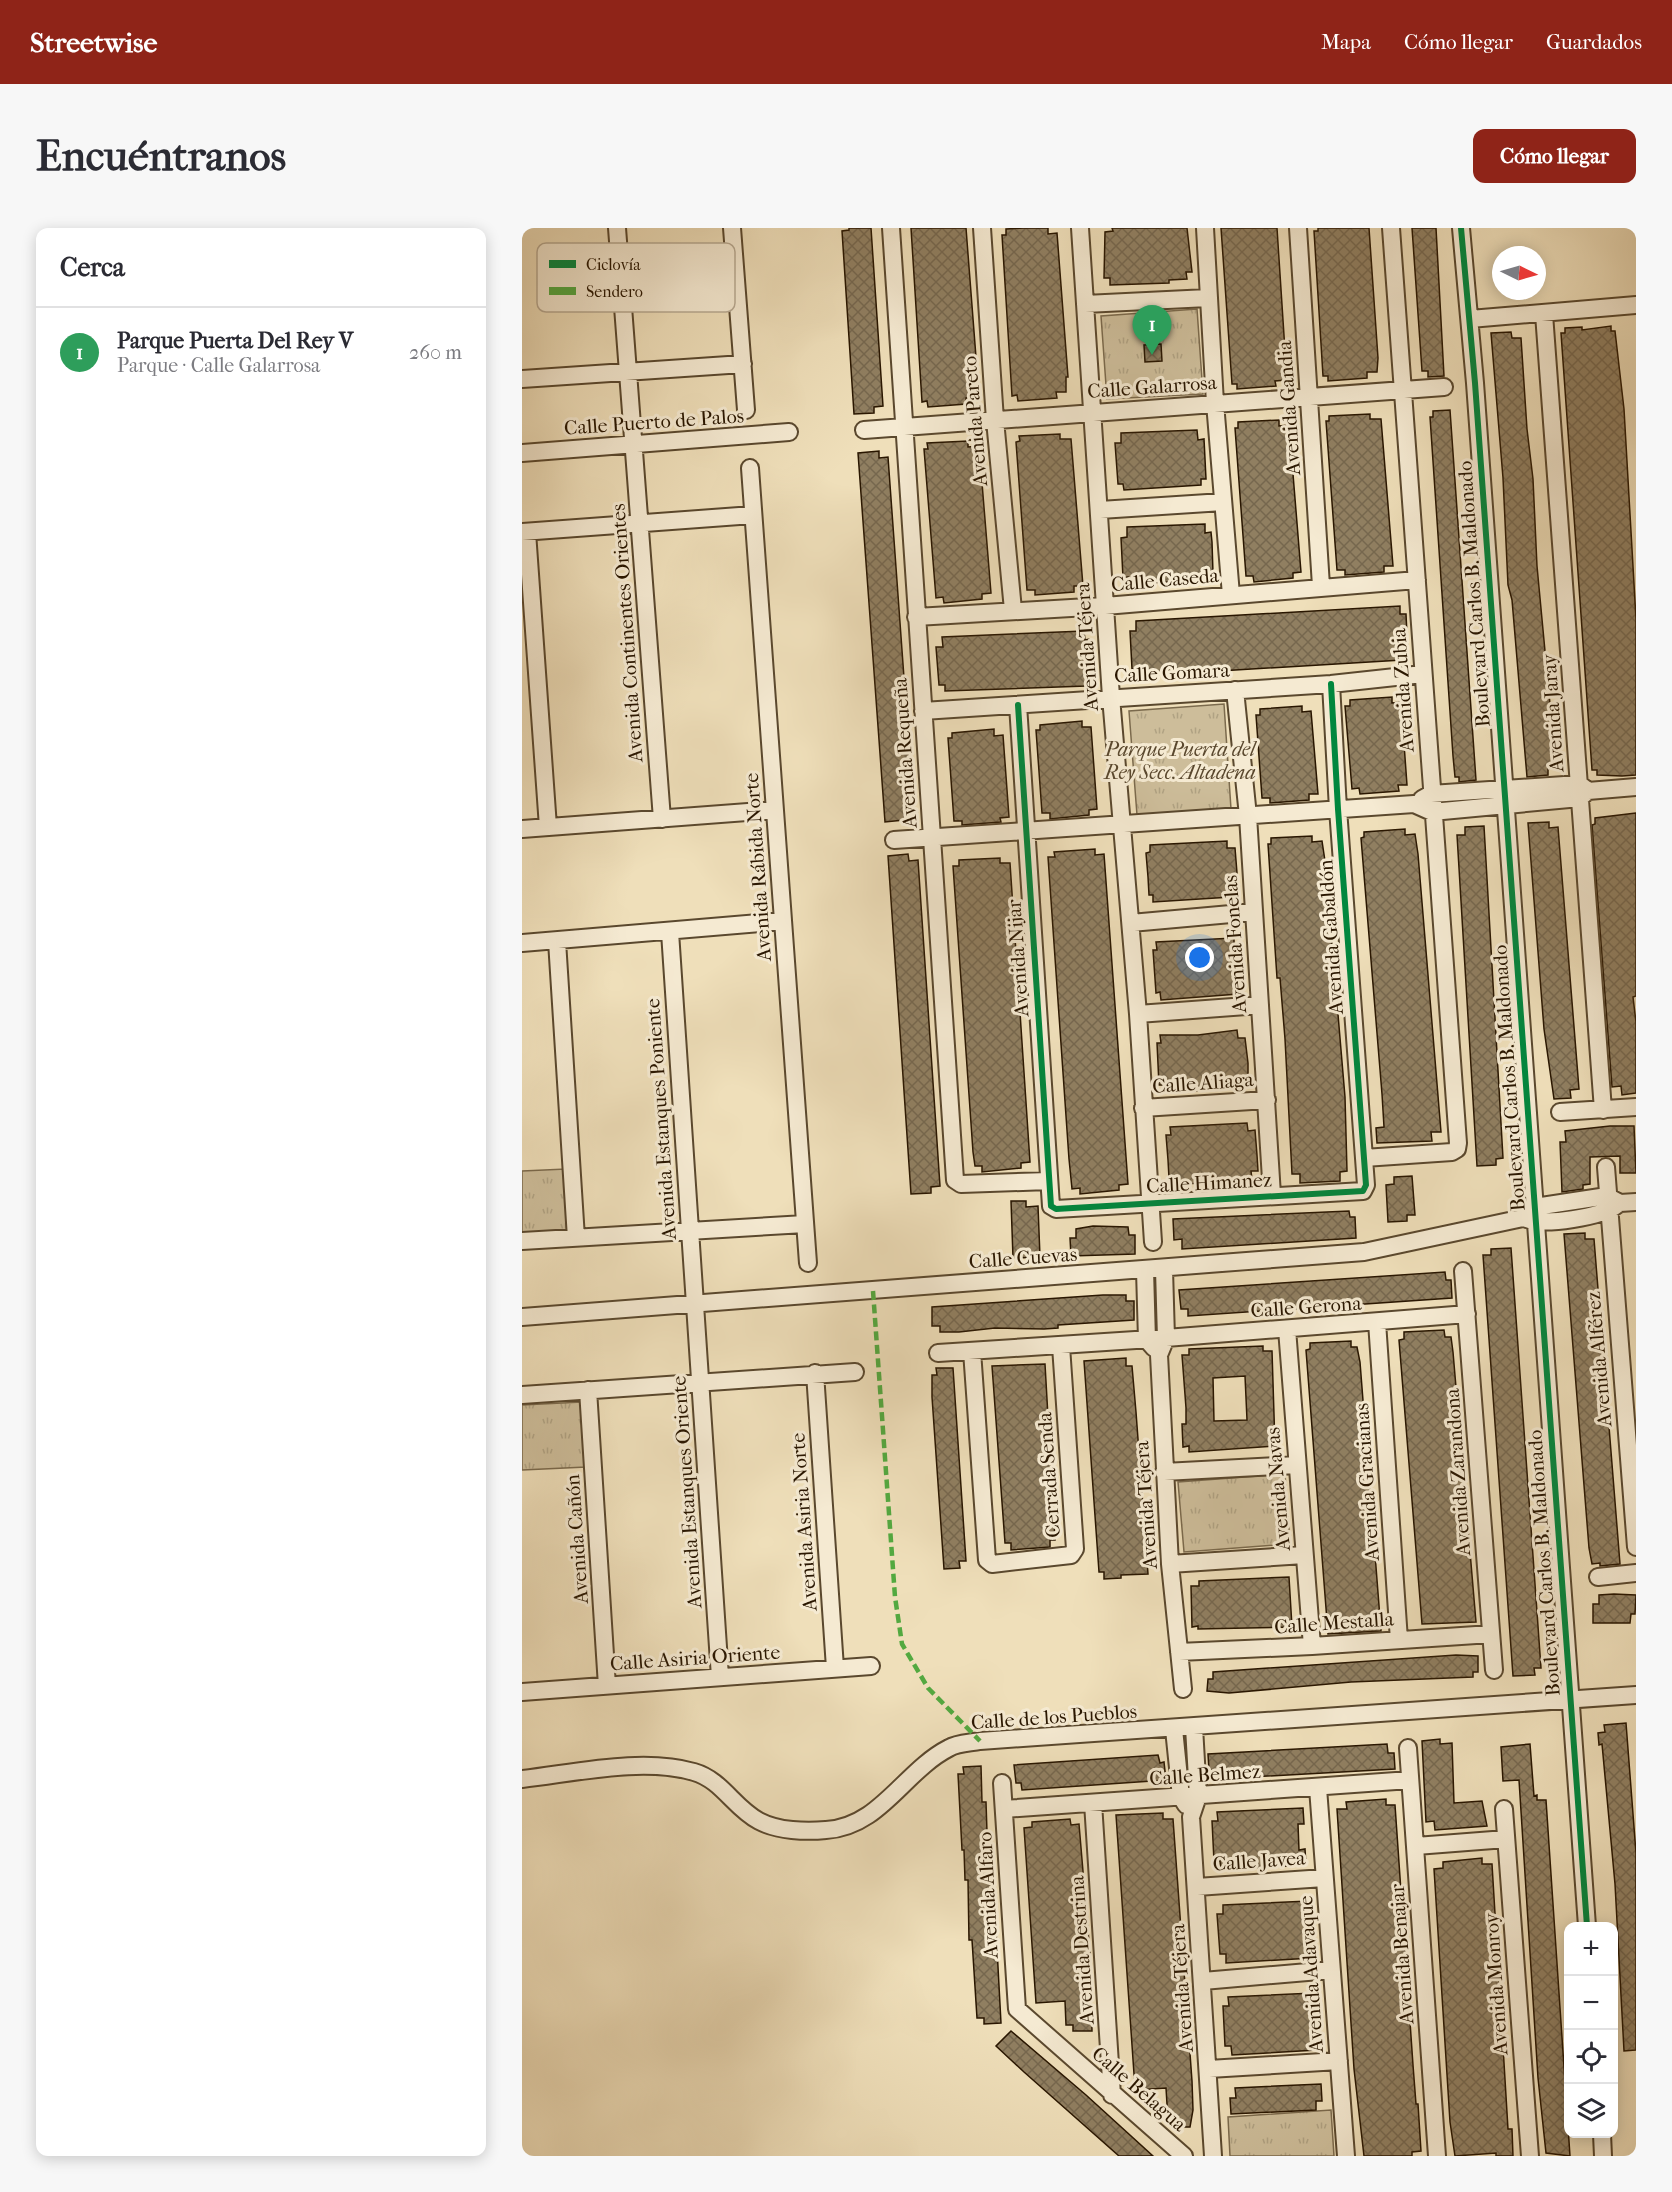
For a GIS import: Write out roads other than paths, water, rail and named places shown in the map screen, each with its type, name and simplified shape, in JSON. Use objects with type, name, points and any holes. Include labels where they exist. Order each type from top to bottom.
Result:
[{"type":"street","name":"Avenida Continentes Orientes","points":[[617,228],[618,243]]},
{"type":"street","points":[[732,228],[733,243]]},
{"type":"street","name":"Avenida Requeña","points":[[891,228],[955,1180],[961,1184],[1049,1181]]},
{"type":"street","name":"Avenida Pareto","points":[[982,228],[995,420],[1013,610]]},
{"type":"street","name":"Avenida Téjera","points":[[1080,228],[1094,412],[1105,606],[1124,824],[1153,1242]]},
{"type":"street","points":[[1204,228],[1215,403],[1231,595]]},
{"type":"street","name":"Avenida Gandia","points":[[1298,228],[1321,586]]},
{"type":"street","name":"Avenida Zubia","points":[[1364,1158],[1452,1152],[1457,1149],[1391,228]]},
{"type":"street","name":"Boulevard Carlos B. Maldonado","points":[[1461,228],[1470,319],[1505,797],[1531,1216],[1587,1922]]},
{"type":"street","points":[[735,265],[746,410]]},
{"type":"street","points":[[1085,304],[1208,298]]},
{"type":"street","points":[[1470,319],[1636,305],[1636,315]]},
{"type":"street","name":"Avenida Continentes Orientes","points":[[623,312],[662,819]]},
{"type":"street","name":"Avenida Jaray","points":[[1544,314],[1582,791],[1603,1110]]},
{"type":"street","points":[[522,379],[743,364]]},
{"type":"street","name":"Calle Galarrosa","points":[[864,430],[1444,387]]},
{"type":"street","name":"Calle Puerto de Palos","points":[[522,453],[789,432]]},
{"type":"street","name":"Avenida Rábida Norte","points":[[750,468],[808,1263]]},
{"type":"street","points":[[1100,510],[1223,502]]},
{"type":"street","points":[[548,826],[525,532],[753,515]]},
{"type":"street","name":"Calle Caseda","points":[[916,617],[1105,606],[1321,586],[1418,580]]},
{"type":"street","name":"Calle Gomara","points":[[923,711],[1332,684],[1423,674]]},
{"type":"street","name":"Avenida Gabaldón","points":[[1332,684],[1338,809],[1366,1189]]},
{"type":"street","name":"Avenida Fonelas","points":[[1235,690],[1248,816],[1272,1195]]},
{"type":"street","name":"Avenida Nijar","points":[[1018,705],[1049,1181],[1053,1208]]},
{"type":"street","points":[[894,840],[1414,804],[1431,794],[1505,797],[1636,787]]},
{"type":"street","points":[[1414,804],[1432,812],[1505,797]]},
{"type":"street","points":[[522,829],[774,810]]},
{"type":"street","points":[[1131,923],[1253,912]]},
{"type":"street","points":[[522,943],[783,921]]},
{"type":"street","name":"Avenida Estanques Poniente","points":[[670,932],[689,1232],[696,1304]]},
{"type":"street","points":[[557,941],[576,1238]]},
{"type":"street","points":[[1138,1014],[1260,1005]]},
{"type":"street","name":"Calle Aliaga","points":[[1143,1108],[1267,1100]]},
{"type":"street","points":[[1560,1112],[1636,1107]]},
{"type":"street","name":"Avenida Alférez","points":[[1606,1167],[1618,1203],[1636,1547]]},
{"type":"street","name":"Calle Himanez","points":[[1053,1208],[1366,1189]]},
{"type":"street","name":"Calle Cuevas","points":[[522,1317],[1364,1252],[1531,1216],[1618,1203]]},
{"type":"street","points":[[522,1241],[805,1224]]},
{"type":"street","name":"Avenida Téjera","points":[[1164,1269],[1166,1338],[1159,1355],[1164,1472],[1170,1564],[1183,1689]]},
{"type":"street","points":[[1145,1270],[1147,1340],[1159,1355]]},
{"type":"street","name":"Avenida Zarandona","points":[[1463,1271],[1494,1670]]},
{"type":"street","name":"Avenida Estanques Oriente","points":[[696,1304],[720,1677]]},
{"type":"street","name":"Calle Gerona","points":[[1147,1340],[1467,1314]]},
{"type":"street","name":"Avenida Gracianas","points":[[1377,1322],[1399,1640]]},
{"type":"street","name":"Avenida Navas","points":[[1287,1329],[1312,1646]]},
{"type":"street","points":[[938,1353],[1147,1340]]},
{"type":"street","name":"Cerrada Senda","points":[[972,1351],[987,1560],[992,1564],[1074,1553],[1061,1346]]},
{"type":"street","points":[[522,1395],[855,1372]]},
{"type":"street","name":"Avenida Asiria Norte","points":[[815,1373],[836,1668]]},
{"type":"street","name":"Avenida Cañón","points":[[588,1390],[607,1686]]},
{"type":"street","points":[[1164,1472],[1297,1465]]},
{"type":"street","points":[[1170,1564],[1304,1554]]},
{"type":"street","points":[[1598,1576],[1636,1573]]},
{"type":"street","name":"Calle Mestalla","points":[[1179,1652],[1491,1634]]},
{"type":"street","name":"Calle Asiria Oriente","points":[[522,1692],[871,1665]]},
{"type":"street","name":"Calle de los Pueblos","points":[[522,1779],[642,1766],[673,1767],[713,1780],[758,1821],[787,1829],[824,1830],[847,1828],[866,1818],[950,1747],[980,1741],[1636,1695]]},
{"type":"street","name":"Avenida Téjera","points":[[1194,1727],[1190,1797],[1214,2156]]},
{"type":"street","name":"Avenida Téjera","points":[[1174,1729],[1190,1797]]},
{"type":"street","name":"Avenida Benajar","points":[[1408,1748],[1437,2156]]},
{"type":"street","name":"Calle Belmez","points":[[1004,1809],[1410,1780]]},
{"type":"street","name":"Avenida Alfaro","points":[[1002,1783],[1016,2004]]},
{"type":"street","name":"Avenida Adavaque","points":[[1318,1788],[1346,2156]]},
{"type":"street","name":"Avenida Destrina","points":[[1093,1803],[1112,2095]]},
{"type":"street","name":"Avenida Monroy","points":[[1504,1809],[1530,2156]]},
{"type":"street","points":[[1416,1846],[1506,1839]]},
{"type":"street","name":"Calle Javea","points":[[1197,1887],[1324,1878]]},
{"type":"street","points":[[1203,1981],[1331,1970]]},
{"type":"street","name":"Calle Belagua","points":[[1016,2004],[1020,2012],[1184,2156]]},
{"type":"street","points":[[1209,2069],[1339,2061]]},
{"type":"street","points":[[1602,2138],[1603,2156]]},
{"type":"place","name":"Parque Puerta Del Rey V","points":[[1152,355]]},
{"type":"park label","name":"Parque Puerta del Rey Secc. Altadena","points":[[1180,760]]}]
